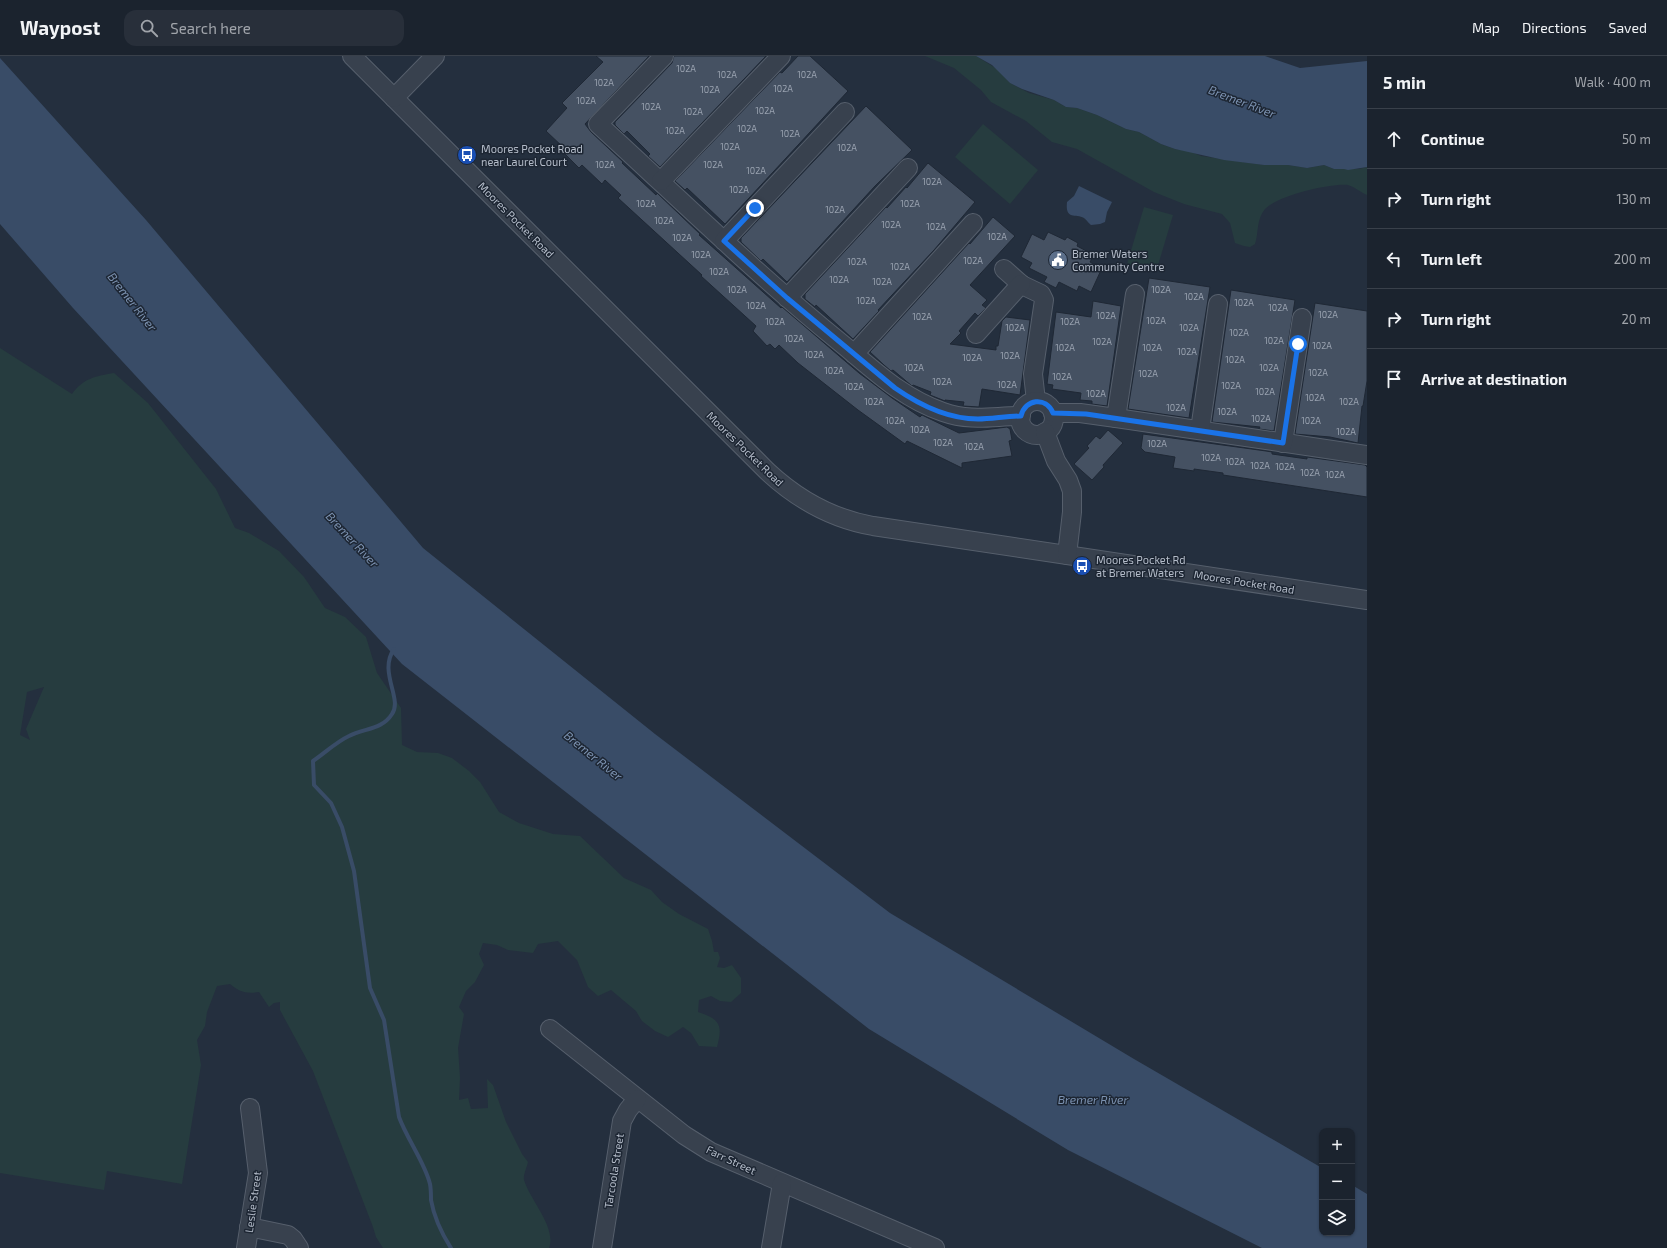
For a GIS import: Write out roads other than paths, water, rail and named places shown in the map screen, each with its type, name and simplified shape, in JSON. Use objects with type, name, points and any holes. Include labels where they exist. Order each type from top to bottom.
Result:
[{"type":"street","name":"Moores Pocket Road","points":[[352,56],[767,471],[788,490],[810,504],[833,515],[860,524],[1367,600]]},
{"type":"street","points":[[394,98],[435,56]]},
{"type":"street","points":[[664,56],[598,124],[787,298],[906,396],[943,412],[959,417],[976,419],[1021,416]]},
{"type":"street","points":[[661,181],[781,56]]},
{"type":"street","points":[[724,241],[845,112]]},
{"type":"street","points":[[787,298],[908,168]]},
{"type":"street","points":[[854,354],[973,222]]},
{"type":"street","points":[[1004,269],[1021,284],[1039,293],[1044,300],[1033,374],[1036,401]]},
{"type":"street","points":[[976,334],[1021,284]]},
{"type":"street","points":[[1116,418],[1135,294]]},
{"type":"street","points":[[1200,430],[1218,304]]},
{"type":"street","points":[[1283,443],[1302,318]]},
{"type":"street","points":[[1036,401],[1046,403],[1053,413],[1053,424],[1045,432],[1038,434],[1028,431],[1022,423],[1021,416],[1023,408],[1027,404],[1036,401]]},
{"type":"street","points":[[1053,413],[1080,413],[1283,443],[1367,453]]},
{"type":"street","points":[[1045,432],[1056,461],[1070,483],[1072,494],[1072,512],[1067,555]]},
{"type":"street","name":"Farr Street","points":[[550,1029],[684,1135],[711,1152],[935,1248]]},
{"type":"street","name":"Tarcoola Street","points":[[602,1248],[622,1121],[628,1110],[637,1099]]},
{"type":"street","name":"Leslie Street","points":[[246,1248],[258,1173],[250,1108]]},
{"type":"street","points":[[771,1248],[782,1182]]},
{"type":"street","points":[[249,1227],[288,1235],[297,1243],[299,1248]]},
{"type":"water","name":"Bremer River","points":[[976,56],[1265,56],[1300,68],[1367,61],[1367,167],[1348,170],[1334,169],[1324,165],[1307,168],[1288,165],[1264,165],[1224,160],[1175,149],[1161,144],[1139,132],[1126,129],[1097,115],[1077,108],[1066,107],[1054,100],[1022,89],[1010,83],[992,65]]},
{"type":"water","name":"Bremer River","points":[[0,58],[146,220],[423,548],[655,734],[890,913],[1134,1059],[1319,1166],[1319,1236],[1355,1236],[1355,1187],[1367,1194],[1367,1248],[1262,1248],[1068,1150],[869,1029],[402,664],[73,308],[0,224]]},
{"type":"water","points":[[1079,186],[1112,202],[1107,212],[1105,222],[1091,225],[1084,218],[1069,214],[1067,202],[1074,196]]},
{"type":"waterway","points":[[394,649],[388,667],[395,701],[395,708],[392,714],[378,726],[344,738],[313,761],[314,785],[331,803],[342,827],[354,871],[370,988],[384,1020],[399,1117],[428,1176],[434,1213],[451,1248]]},
{"type":"place","name":"Moores Pocket Road near Laurel Court","points":[[467,155]]},
{"type":"place","name":"Bremer Waters Community Centre","points":[[1058,260]]},
{"type":"place","name":"Moores Pocket Rd at Bremer Waters","points":[[1082,566]]}]
